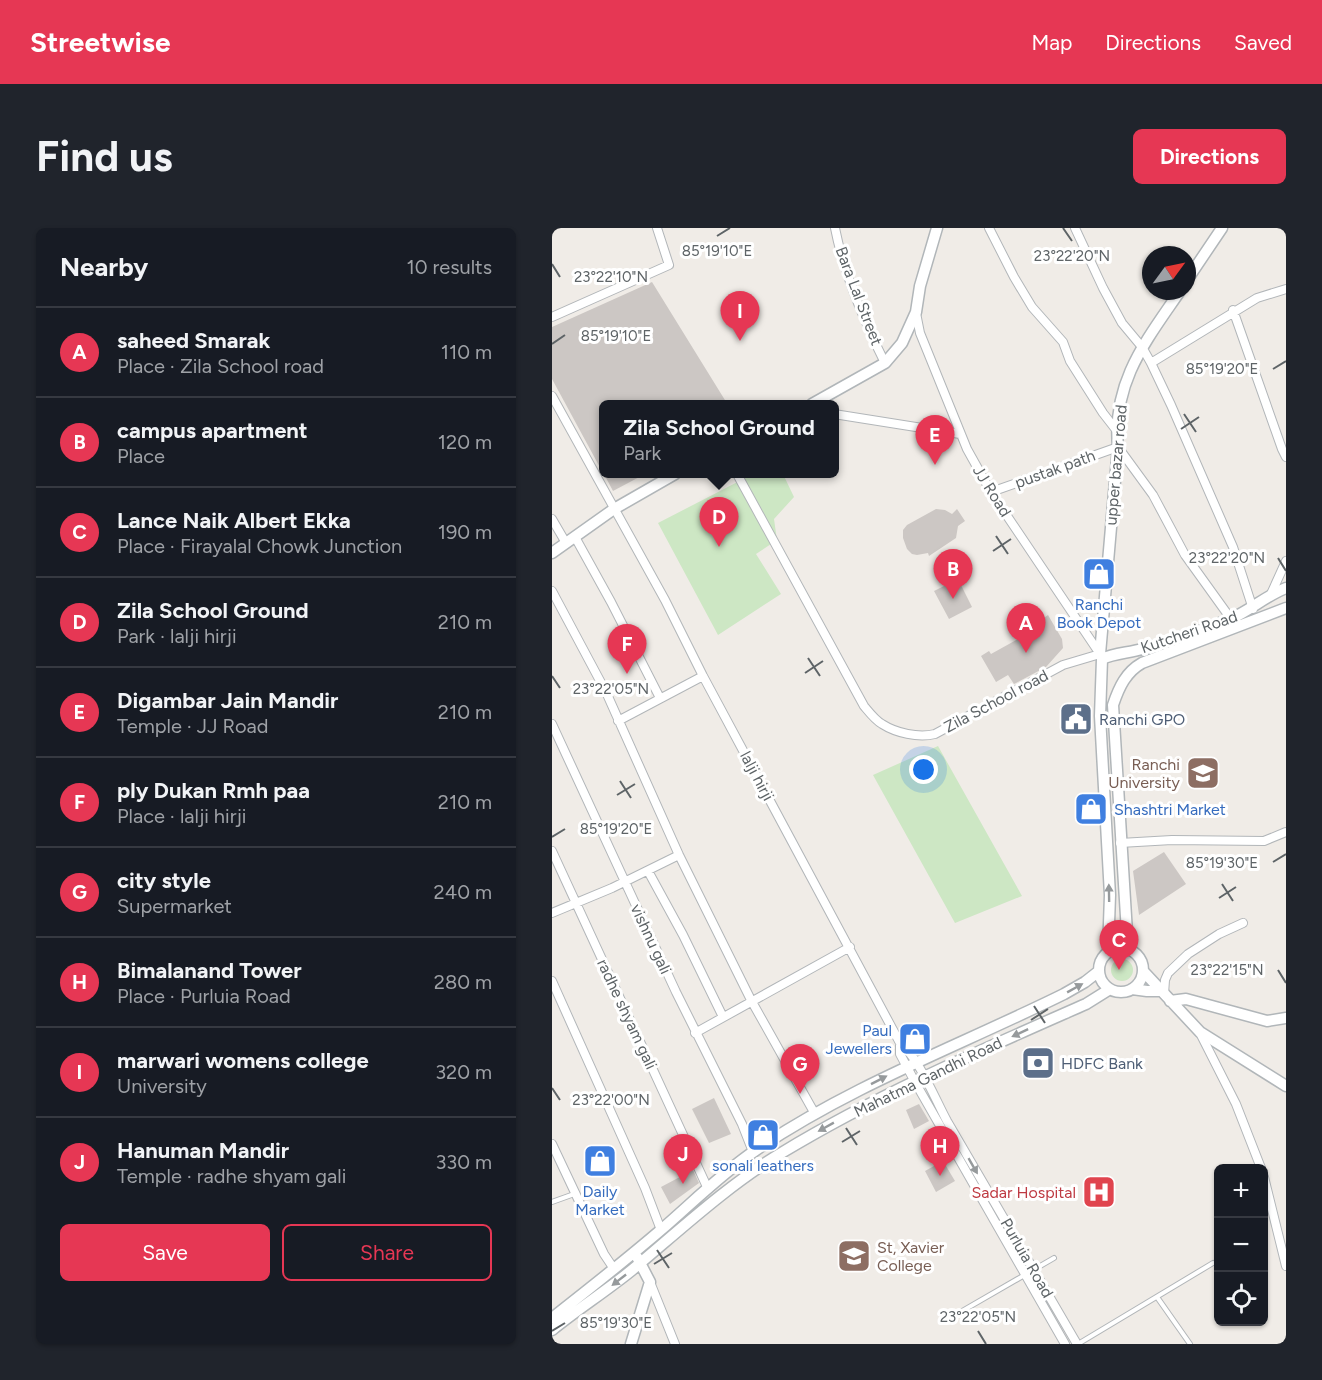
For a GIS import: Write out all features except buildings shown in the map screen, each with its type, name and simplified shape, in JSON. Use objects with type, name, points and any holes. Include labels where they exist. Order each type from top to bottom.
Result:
[{"type":"main road","points":[[821,400],[885,363],[902,343],[916,312],[920,286],[937,228]]},
{"type":"main road","points":[[1196,267],[1222,228]]},
{"type":"main road","name":"upper bazar road","points":[[1102,656],[1118,447],[1117,431],[1124,384],[1142,347],[1174,300]]},
{"type":"main road","points":[[552,553],[614,509],[668,478]]},
{"type":"main road","name":"Kutcheri Road","points":[[1102,656],[1143,649],[1231,619],[1253,609],[1271,594],[1286,588]]},
{"type":"main road","points":[[1128,949],[1113,705],[1117,693],[1131,670],[1142,663],[1286,608]]},
{"type":"main road","points":[[1102,656],[1100,716],[1110,895],[1108,952],[1099,964],[1100,978],[1110,989],[1117,992],[1132,989],[1186,999],[1268,1021],[1286,1018]]},
{"type":"main road","points":[[1108,952],[1121,948],[1128,949],[1139,958],[1143,971],[1200,1032],[1286,1086]]},
{"type":"main road","name":"Mahatma Gandhi Road","points":[[552,1318],[614,1269],[637,1258],[661,1230],[753,1152],[815,1114],[911,1064],[1064,994],[1099,971]]},
{"type":"main road","points":[[1132,989],[1141,978],[1143,971]]},
{"type":"main road","name":"Mahatma Gandhi Road","points":[[552,1330],[637,1258],[781,1153],[839,1120],[919,1080],[1086,1004],[1110,989]]},
{"type":"main road","points":[[632,1344],[650,1282],[637,1258]]},
{"type":"street","points":[[552,317],[669,265],[657,228]]},
{"type":"street","name":"Bara Lal Street","points":[[836,228],[838,243],[850,279],[885,363]]},
{"type":"street","points":[[990,228],[1014,277],[1032,307],[1063,342],[1070,361],[1117,431]]},
{"type":"street","points":[[1075,228],[1122,323],[1142,347],[1151,363],[1187,439],[1233,547],[1253,609]]},
{"type":"street","points":[[1151,363],[1233,310],[1257,298],[1286,289]]},
{"type":"street","points":[[1233,310],[1286,457]]},
{"type":"street","name":"JJ Road","points":[[916,312],[920,333],[960,434],[991,492],[1102,656]]},
{"type":"street","name":"lalji hirji","points":[[552,396],[665,600],[703,676],[850,947],[900,1043],[900,1054],[911,1064],[919,1080]]},
{"type":"street","points":[[839,415],[960,434]]},
{"type":"street","points":[[1118,447],[1153,495],[1185,555],[1231,619]]},
{"type":"street","name":"pustak path","points":[[991,492],[1118,447]]},
{"type":"street","name":"Zila School road","points":[[739,478],[864,706],[881,724],[902,732],[926,736],[935,734],[1063,665],[1102,656]]},
{"type":"street","points":[[552,519],[570,540],[611,602],[660,698]]},
{"type":"street","points":[[1271,594],[1286,561]]},
{"type":"street","points":[[552,591],[606,692],[679,855],[751,1000],[815,1114]]},
{"type":"street","points":[[618,721],[703,676]]},
{"type":"street","name":"vishnu gali","points":[[552,724],[624,882],[695,1033],[742,1124],[753,1152]]},
{"type":"street","points":[[1120,843],[1172,840],[1264,841],[1286,832]]},
{"type":"street","name":"radhe shyam gali","points":[[552,851],[708,1189]]},
{"type":"street","points":[[552,913],[679,855]]},
{"type":"street","points":[[648,871],[683,935],[723,1017]]},
{"type":"street","points":[[1165,995],[1165,980],[1168,973],[1188,954],[1243,923]]},
{"type":"street","points":[[695,1033],[850,947]]},
{"type":"street","points":[[552,981],[645,1188],[661,1230]]},
{"type":"street","points":[[1200,1032],[1236,1104],[1259,1164]]},
{"type":"street","name":"Purluia Road","points":[[919,1080],[1077,1344]]},
{"type":"street","name":"Purluia Road","points":[[919,1080],[1065,1344]]},
{"type":"street","points":[[552,1144],[604,1254],[614,1269]]},
{"type":"street","points":[[1268,1195],[1286,1266]]},
{"type":"street","points":[[650,1282],[675,1344]]},
{"type":"lane","points":[[552,1202],[577,1193]]},
{"type":"lane","points":[[957,1314],[1054,1258]]},
{"type":"lane","points":[[1077,1344],[1213,1263]]},
{"type":"lane","points":[[1157,1296],[1190,1344]]},
{"type":"green space","points":[[745,478],[785,478],[794,497],[774,519],[777,540],[756,554],[781,594],[718,635],[658,523]]},
{"type":"green space","points":[[938,746],[1022,896],[955,923],[873,775]]},
{"type":"green space","points":[[1122,959],[1130,962],[1133,970],[1130,978],[1122,981],[1114,978],[1111,970],[1114,962]]},
{"type":"place","name":"marwari womens college","points":[[740,341]]},
{"type":"place","name":"Digambar Jain Mandir","points":[[935,465]]},
{"type":"place","name":"Zila School Ground","points":[[719,547]]},
{"type":"place","name":"Ranchi Book Depot","points":[[1099,574]]},
{"type":"place","name":"campus apartment","points":[[953,599]]},
{"type":"place","name":"saheed Smarak","points":[[1026,653]]},
{"type":"place","name":"ply Dukan Rmh paa","points":[[627,674]]},
{"type":"place","name":"Ranchi GPO","points":[[1076,719]]},
{"type":"place","name":"Ranchi University","points":[[1203,773]]},
{"type":"place","name":"Shashtri Market","points":[[1091,809]]},
{"type":"place","name":"Lance Naik Albert Ekka","points":[[1119,970]]},
{"type":"place","name":"Paul Jewellers","points":[[915,1039]]},
{"type":"place","name":"HDFC Bank","points":[[1038,1063]]},
{"type":"place","name":"city style","points":[[800,1094]]},
{"type":"place","name":"sonali leathers","points":[[763,1135]]},
{"type":"place","name":"Daily Market","points":[[600,1161]]},
{"type":"place","name":"Bimalanand Tower","points":[[940,1176]]},
{"type":"place","name":"Hanuman Mandir","points":[[683,1184]]},
{"type":"place","name":"Sadar Hospital","points":[[1099,1192]]},
{"type":"place","name":"St, Xavier College","points":[[854,1256]]}]
